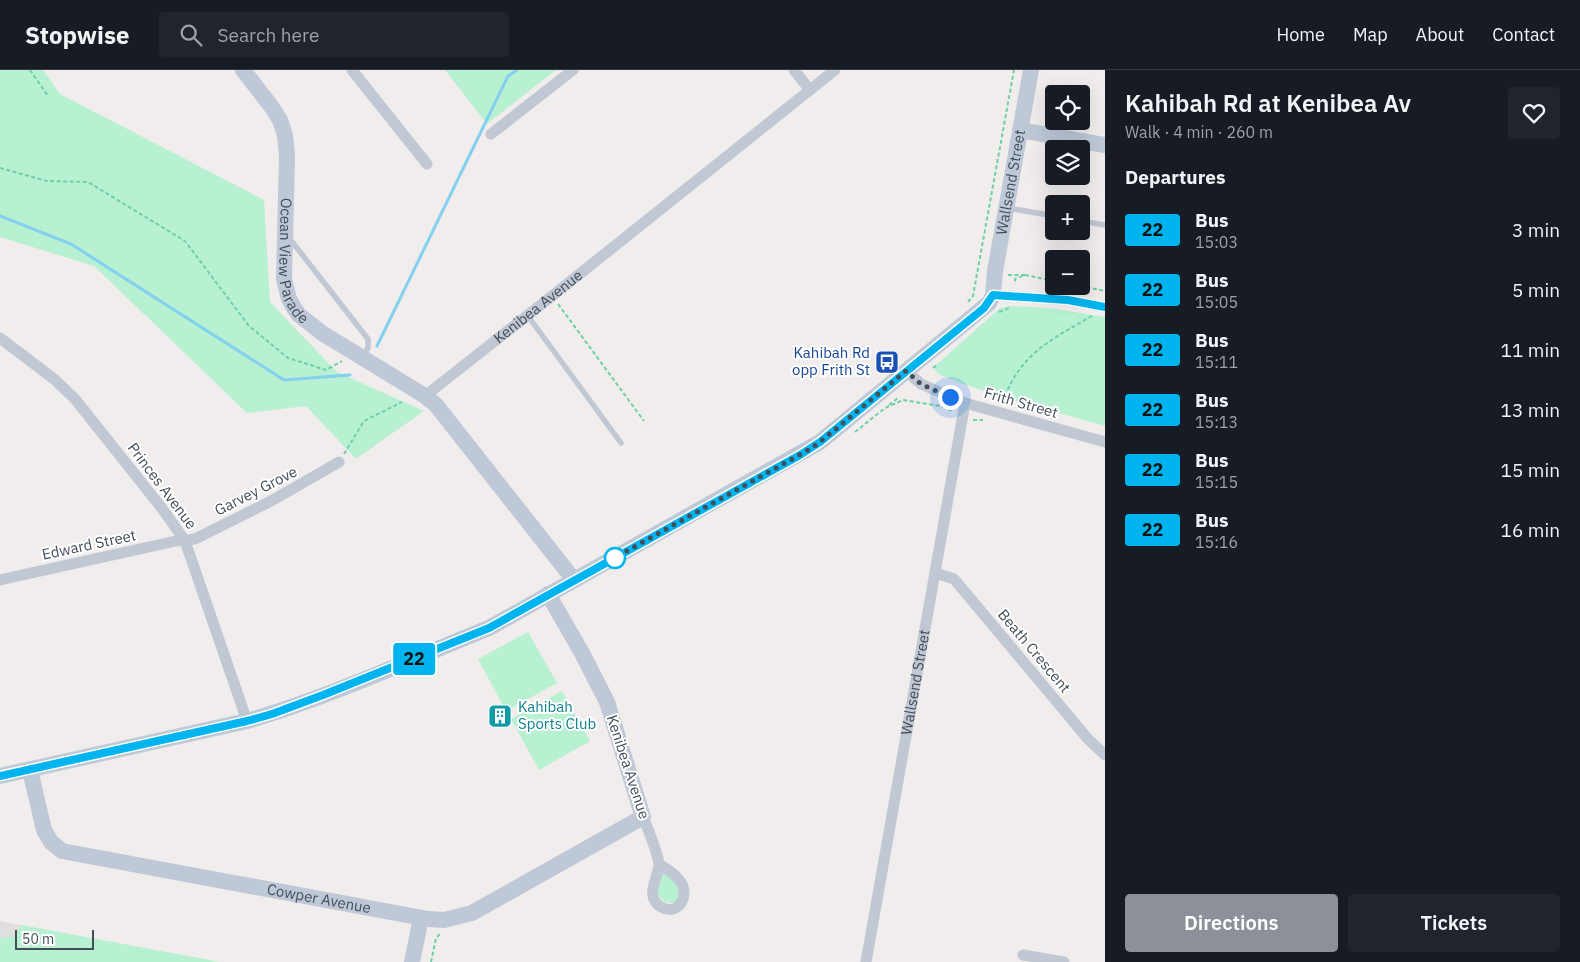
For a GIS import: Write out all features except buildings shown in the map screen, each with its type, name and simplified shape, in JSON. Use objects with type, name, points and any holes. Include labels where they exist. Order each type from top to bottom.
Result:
[{"type":"main road","name":"Wallsend Street","points":[[993,295],[995,271],[1031,70]]},
{"type":"main road","name":"Ocean View Parade","points":[[249,72],[275,113],[285,135],[287,156],[284,279],[289,299],[299,314],[322,333],[425,396]]},
{"type":"main road","points":[[1020,130],[1105,145]]},
{"type":"main road","points":[[0,776],[247,721],[320,697],[489,628],[800,455],[820,442],[984,308],[993,295]]},
{"type":"main road","points":[[425,396],[444,415],[574,580]]},
{"type":"main road","name":"Kenibea Avenue","points":[[548,594],[582,653],[607,702],[643,817]]},
{"type":"main road","name":"Cowper Avenue","points":[[30,770],[44,830],[51,842],[62,851],[421,918],[444,920],[472,914],[643,817]]},
{"type":"main road","points":[[412,962],[421,918]]},
{"type":"street","points":[[352,70],[427,164]]},
{"type":"street","points":[[491,134],[573,70]]},
{"type":"street","points":[[794,70],[810,90]]},
{"type":"street","name":"Kenibea Avenue","points":[[425,396],[835,70]]},
{"type":"street","points":[[993,295],[1068,300],[1105,306]]},
{"type":"street","name":"Princes Avenue","points":[[0,338],[54,379],[75,400],[152,496],[185,541],[247,721]]},
{"type":"street","name":"Frith Street","points":[[906,371],[921,384],[965,403],[1105,442]]},
{"type":"street","name":"Wallsend Street","points":[[866,962],[965,403]]},
{"type":"street","name":"Garvey Grove","points":[[185,541],[195,539],[264,504],[319,475],[338,462]]},
{"type":"street","name":"Edward Street","points":[[0,580],[176,541],[185,541]]},
{"type":"street","name":"Beath Crescent","points":[[936,573],[954,579],[1088,739],[1105,755]]},
{"type":"street","name":"Kenibea Avenue","points":[[643,817],[659,864]]},
{"type":"street","points":[[1023,954],[1064,962]]},
{"type":"lane","points":[[1006,208],[1045,214]]},
{"type":"lane","points":[[1090,222],[1105,225]]},
{"type":"lane","points":[[285,231],[294,246],[368,340],[368,348],[359,356]]},
{"type":"lane","points":[[528,316],[621,443]]},
{"type":"path","points":[[30,70],[48,96]]},
{"type":"path","points":[[969,304],[967,301],[973,296],[1014,70]]},
{"type":"path","points":[[0,168],[47,181],[88,182],[184,241],[249,326],[288,358],[326,370],[359,356]]},
{"type":"path","points":[[1006,276],[1010,274],[1025,275],[1045,279]]},
{"type":"path","points":[[1014,284],[1015,280],[1025,275]]},
{"type":"path","points":[[1090,288],[1105,291]]},
{"type":"path","points":[[552,296],[644,420]]},
{"type":"path","points":[[998,312],[1010,307]]},
{"type":"path","points":[[1084,314],[1098,317]]},
{"type":"path","points":[[1000,412],[1011,383],[1036,350],[1092,316]]},
{"type":"path","points":[[933,368],[940,362]]},
{"type":"path","points":[[885,408],[898,397]]},
{"type":"path","points":[[338,462],[364,421],[402,402]]},
{"type":"shaded area","points":[[0,921],[21,925],[4,962],[0,962]]},
{"type":"green space","points":[[0,70],[43,70],[60,94],[264,200],[270,302],[337,372],[424,411],[356,459],[306,406],[247,413],[94,266],[0,237]]},
{"type":"green space","points":[[445,70],[556,70],[487,124]]},
{"type":"green space","points":[[1009,306],[1050,308],[1105,317],[1105,426],[1000,396],[938,374],[935,370],[936,365],[1000,308]]},
{"type":"green space","points":[[528,632],[557,683],[506,711],[478,659]]},
{"type":"green space","points":[[562,691],[590,741],[539,770],[511,719]]},
{"type":"green space","points":[[661,870],[672,879],[678,889],[678,899],[674,903],[665,902],[659,896],[658,888]]},
{"type":"green space","points":[[21,925],[221,962],[0,962],[0,938],[15,936]]},
{"type":"waterway","points":[[377,346],[508,76],[517,70]]},
{"type":"waterway","points":[[0,216],[71,244],[284,380],[350,375]]},
{"type":"bus line","name":"22","points":[[0,776],[272,714],[338,690],[489,628],[800,455],[820,442],[984,308],[993,295],[1068,300],[1105,307]]},
{"type":"place","name":"Kahibah Rd opp Frith St","points":[[887,362]]},
{"type":"place","name":"Kahibah Sports Club","points":[[500,716]]},
{"type":"route","points":[[615,558],[609,561],[810,449],[906,371],[921,384],[950,397]]}]
